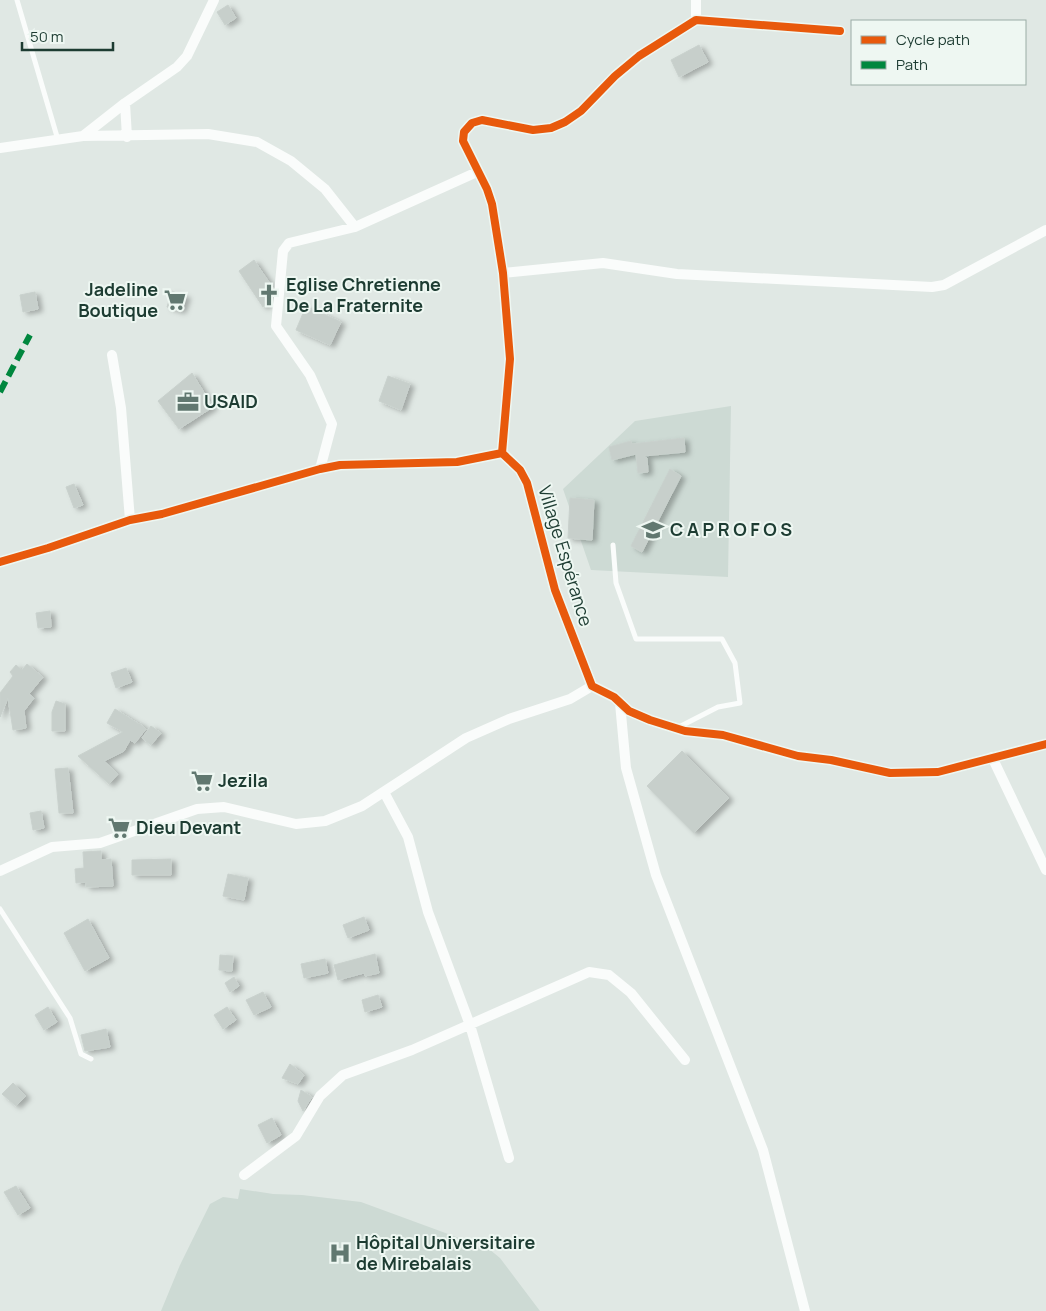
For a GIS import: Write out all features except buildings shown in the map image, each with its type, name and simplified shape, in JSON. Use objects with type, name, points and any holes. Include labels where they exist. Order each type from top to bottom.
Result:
[{"type":"street","points":[[84,136],[177,67],[187,56],[214,0]]},
{"type":"street","points":[[696,0],[696,20]]},
{"type":"street","points":[[0,562],[130,520],[162,514],[320,469],[340,465],[457,462],[502,453],[510,359],[503,274],[492,204],[463,142],[464,132],[472,123],[482,120],[533,130],[551,128],[565,122],[581,111],[615,76],[638,56],[696,20],[840,31]]},
{"type":"street","points":[[125,104],[127,137]]},
{"type":"street","points":[[0,148],[84,136],[127,137],[208,134],[264,144],[292,161],[325,189],[355,226]]},
{"type":"street","points":[[320,469],[332,424],[310,375],[276,326],[283,251],[289,243],[355,226],[478,172]]},
{"type":"street","points":[[503,274],[603,263],[677,274],[780,278],[932,288],[944,285],[1046,230]]},
{"type":"street","points":[[112,355],[121,408],[130,520]]},
{"type":"street","name":"Village Espérance","points":[[502,453],[520,470],[527,482],[555,590],[592,686]]},
{"type":"street","points":[[0,871],[52,847],[100,843],[197,809],[224,807],[296,824],[325,821],[362,806],[466,738],[509,720],[570,699],[592,686],[629,710],[650,720],[676,728],[723,735],[798,756],[830,760],[890,773],[938,772],[1046,744]]},
{"type":"street","points":[[620,703],[626,768],[656,875],[762,1150],[805,1311]]},
{"type":"street","points":[[992,757],[1046,870]]},
{"type":"street","points":[[384,792],[408,837],[431,922],[470,1025],[509,1158]]},
{"type":"street","points":[[244,1175],[296,1136],[320,1096],[343,1075],[470,1025],[566,980],[590,972],[609,975],[631,993],[685,1060]]},
{"type":"lane","points":[[16,0],[58,140]]},
{"type":"lane","points":[[613,545],[616,583],[636,639],[722,639],[735,663],[740,703],[718,707],[676,728]]},
{"type":"lane","points":[[0,909],[70,1018],[81,1054],[91,1059]]},
{"type":"shaded area","name":"C A P R O F O S","points":[[731,406],[728,577],[591,570],[563,489],[635,421]]},
{"type":"shaded area","name":"Hôpital Universitaire de Mirebalais","points":[[240,1189],[361,1202],[489,1249],[500,1258],[540,1311],[161,1311],[180,1265],[210,1204],[223,1197],[238,1199]]},
{"type":"marked path","points":[[0,392],[30,335]]},
{"type":"cycle path","points":[[502,453],[510,359],[503,273],[492,204],[487,189],[463,141],[464,132],[472,123],[482,120],[533,130],[551,128],[565,122],[581,111],[615,76],[639,56],[696,20],[840,31]]},
{"type":"cycle path","points":[[0,562],[130,520],[162,514],[320,469],[340,465],[457,462],[502,453],[520,470],[527,483],[555,590],[592,686],[614,697],[629,711],[685,731],[723,735],[798,756],[831,760],[890,773],[938,772],[1046,744]]},
{"type":"place","name":"Eglise Chretienne De La Fraternite","points":[[269,295]]},
{"type":"place","name":"Jadeline Boutique","points":[[175,300]]},
{"type":"place","name":"USAID","points":[[188,402]]},
{"type":"place","name":"C A P R O F O S","points":[[653,530]]},
{"type":"place","name":"Jezila","points":[[202,781]]},
{"type":"place","name":"Dieu Devant","points":[[119,828]]},
{"type":"place","name":"Hôpital Universitaire de Mirebalais","points":[[340,1253]]}]
